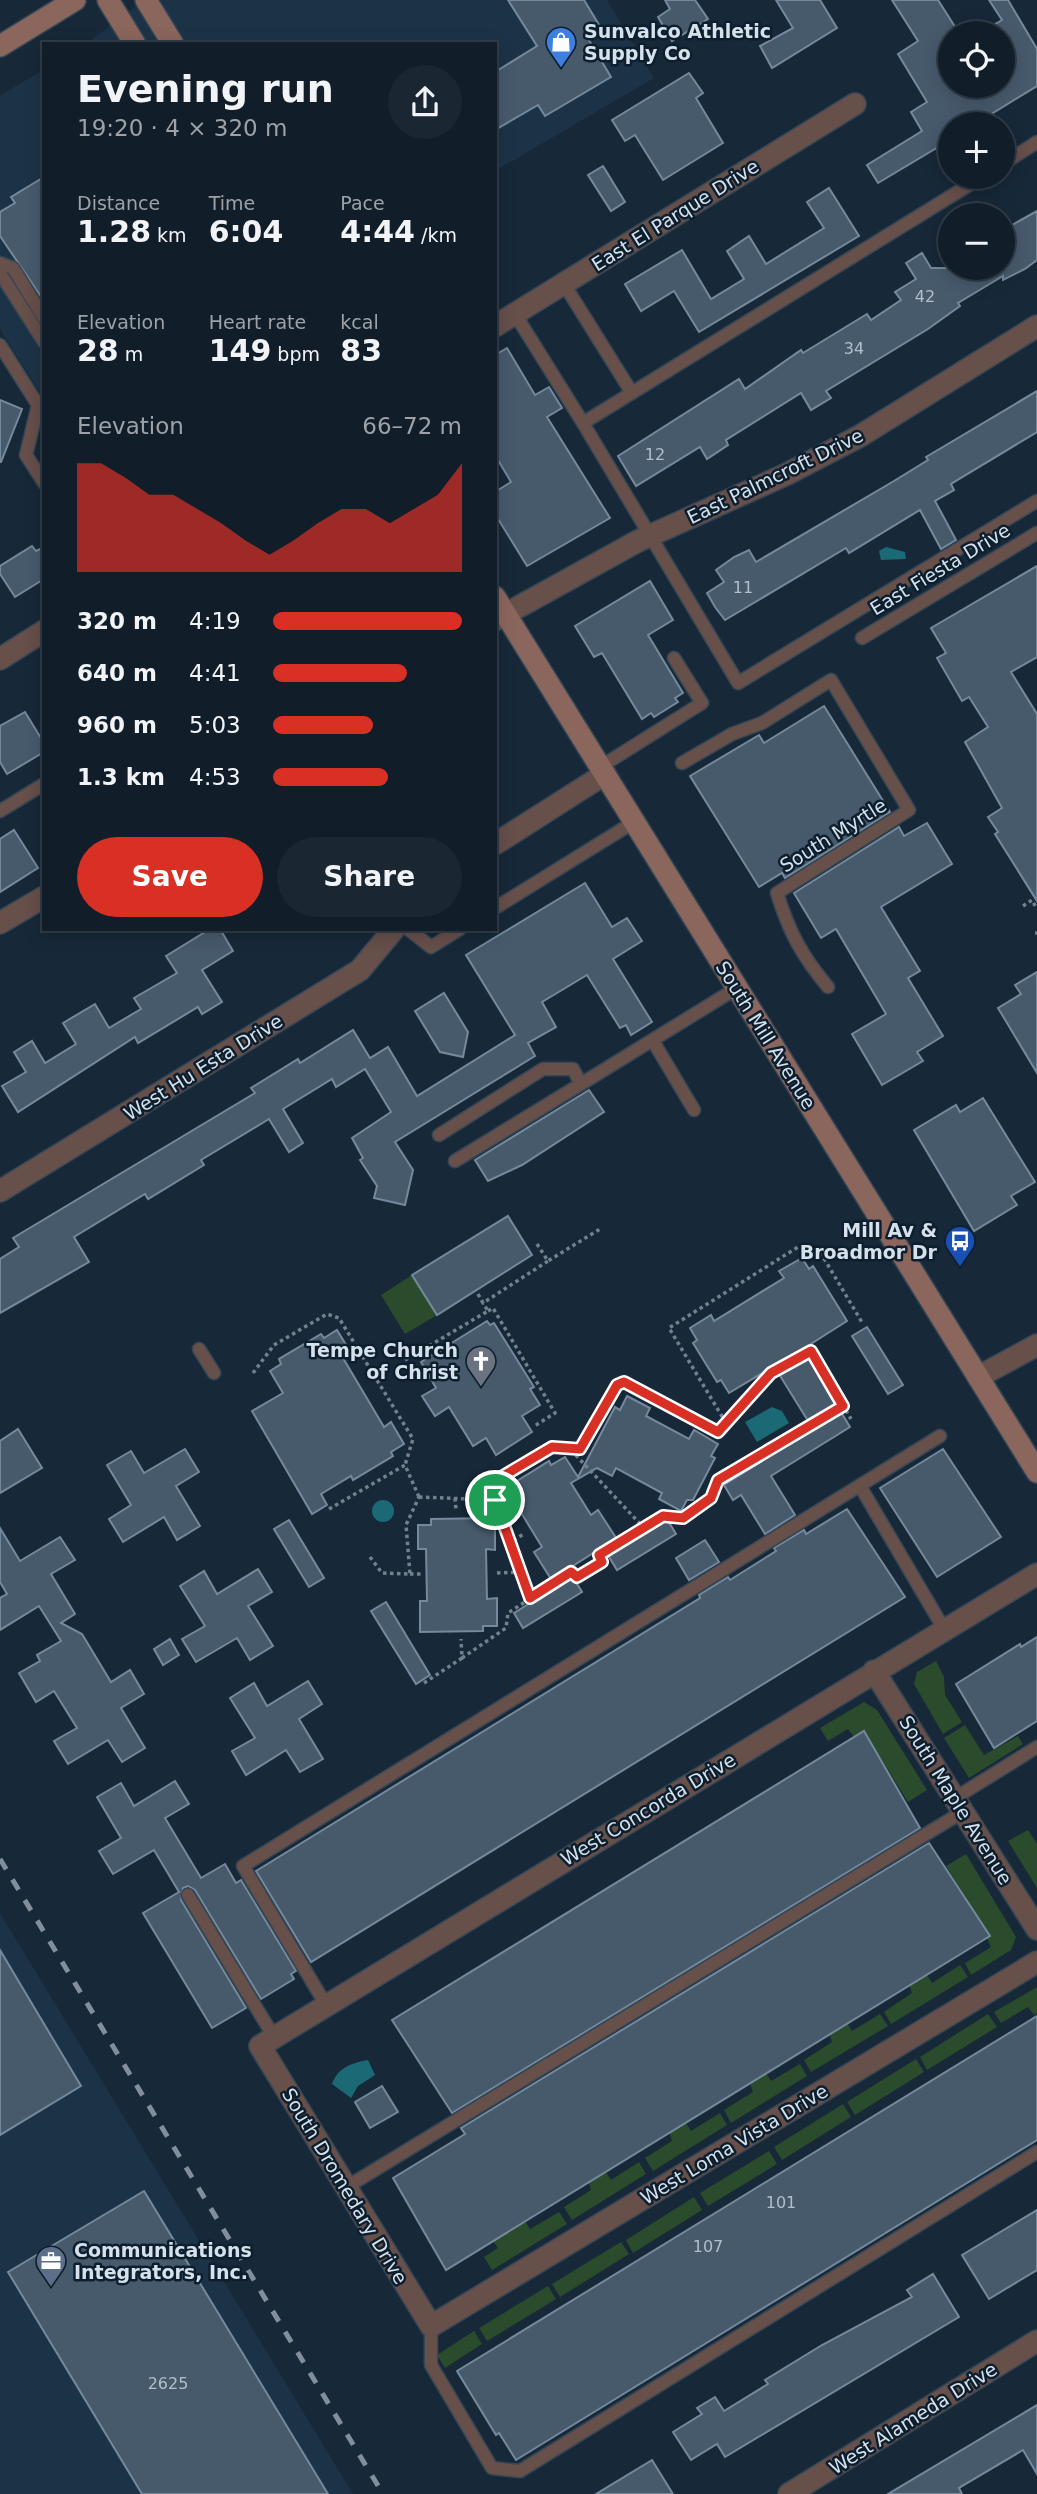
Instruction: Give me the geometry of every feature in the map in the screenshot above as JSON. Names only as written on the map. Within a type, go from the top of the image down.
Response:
[{"type":"main road","points":[[0,46],[75,0]]},
{"type":"main road","points":[[108,0],[134,42]]},
{"type":"main road","points":[[146,0],[172,42]]},
{"type":"main road","name":"South Mill Avenue","points":[[499,610],[634,822],[1037,1472]]},
{"type":"street","name":"East El Parque Drive","points":[[497,325],[855,104]]},
{"type":"street","name":"East Palmcroft Drive","points":[[499,610],[649,536],[787,474],[860,436],[1037,326]]},
{"type":"street","points":[[1,657],[42,632]]},
{"type":"street","points":[[497,843],[602,771]]},
{"type":"street","points":[[0,923],[42,898]]},
{"type":"street","name":"West Hu Esta Drive","points":[[0,1191],[360,970],[392,931]]},
{"type":"street","points":[[978,1377],[1037,1345]]},
{"type":"street","name":"West Concorda Drive","points":[[267,2041],[873,1671],[1037,1574]]},
{"type":"street","name":"South Maple Avenue","points":[[873,1671],[1037,1929]]},
{"type":"street","name":"West Loma Vista Drive","points":[[431,2326],[1037,1962]]},
{"type":"street","name":"South Dromedary Drive","points":[[267,2041],[345,2188],[431,2326]]},
{"type":"street","name":"West Alameda Drive","points":[[789,2494],[1037,2341]]},
{"type":"lane","points":[[1015,156],[1037,142]]},
{"type":"lane","points":[[583,424],[963,189]]},
{"type":"lane","points":[[0,263],[13,268],[42,315]]},
{"type":"lane","points":[[0,273],[42,339]]},
{"type":"lane","points":[[564,284],[632,393]]},
{"type":"lane","points":[[515,314],[738,683],[1037,501]]},
{"type":"lane","points":[[0,345],[41,403],[26,455],[42,480]]},
{"type":"lane","name":"East Fiesta Drive","points":[[862,638],[1037,533]]},
{"type":"lane","points":[[602,771],[702,703],[674,658]]},
{"type":"lane","name":"South Myrtle","points":[[682,763],[732,734],[762,723],[831,680],[909,810],[777,893],[789,931],[807,962],[828,987]]},
{"type":"lane","points":[[0,811],[42,785]]},
{"type":"lane","points":[[497,907],[634,822]]},
{"type":"lane","points":[[411,931],[431,947],[457,931]]},
{"type":"lane","points":[[455,1161],[737,988]]},
{"type":"lane","points":[[653,1041],[694,1110]]},
{"type":"lane","points":[[439,1135],[543,1069],[573,1069],[581,1084]]},
{"type":"lane","points":[[199,1349],[214,1373]]},
{"type":"lane","points":[[326,2005],[243,1866],[940,1437]]},
{"type":"lane","points":[[860,1486],[944,1629]]},
{"type":"lane","points":[[345,2188],[959,1805],[1037,1747]]},
{"type":"lane","points":[[188,1895],[267,2041]]},
{"type":"lane","points":[[431,2326],[431,2365],[492,2468],[520,2471],[1037,2152]]},
{"type":"path","points":[[1023,906],[1032,900],[1037,909]]},
{"type":"path","points":[[483,1303],[600,1229]]},
{"type":"path","points":[[537,1244],[548,1261]]},
{"type":"path","points":[[726,1423],[669,1328],[798,1247],[819,1250],[863,1324]]},
{"type":"path","points":[[478,1294],[488,1311]]},
{"type":"path","points":[[405,1360],[493,1308],[555,1413],[533,1427]]},
{"type":"path","points":[[253,1373],[274,1345],[327,1314],[339,1318],[413,1439],[405,1465],[419,1497]]},
{"type":"path","points":[[530,1598],[495,1500],[493,1482],[552,1447],[580,1449],[617,1385],[624,1382],[718,1432],[771,1373],[811,1351],[851,1419]]},
{"type":"path","points":[[424,1683],[506,1628],[508,1613],[530,1598],[571,1572],[577,1577],[602,1562],[599,1555],[663,1516],[683,1518],[711,1498],[718,1480],[843,1406]]},
{"type":"path","points":[[570,1448],[644,1528]]},
{"type":"path","points":[[329,1509],[405,1465]]},
{"type":"path","points":[[419,1497],[495,1500]]},
{"type":"path","points":[[410,1574],[405,1525],[419,1497]]},
{"type":"path","points":[[455,1498],[456,1510]]},
{"type":"path","points":[[510,1543],[525,1533]]},
{"type":"path","points":[[370,1557],[382,1573],[421,1574]]},
{"type":"path","points":[[497,1573],[520,1572]]},
{"type":"path","points":[[461,1639],[462,1658]]},
{"type":"shaded area","points":[[144,0],[607,0],[654,78],[497,170],[497,42],[89,42]]},
{"type":"shaded area","points":[[42,70],[42,389],[39,391],[0,329],[0,96]]},
{"type":"shaded area","points":[[886,547],[905,552],[906,559],[881,560],[879,551]]},
{"type":"shaded area","points":[[412,1275],[437,1315],[405,1334],[381,1295]]},
{"type":"shaded area","points":[[772,1407],[782,1411],[789,1423],[757,1442],[745,1422]]},
{"type":"shaded area","points":[[383,1500],[391,1503],[394,1511],[391,1519],[383,1522],[375,1519],[372,1511],[375,1503]]},
{"type":"shaded area","points":[[936,1661],[944,1677],[945,1695],[962,1722],[943,1734],[914,1684],[917,1672]]},
{"type":"shaded area","points":[[864,1702],[877,1710],[927,1790],[908,1802],[864,1731],[854,1737],[848,1729],[828,1741],[820,1728]]},
{"type":"shaded area","points":[[965,1725],[984,1755],[1018,1736],[1023,1744],[969,1778],[944,1738]]},
{"type":"shaded area","points":[[1028,1830],[1037,1844],[1037,1888],[1008,1841]]},
{"type":"shaded area","points":[[966,1854],[1016,1937],[1011,1950],[971,1975],[965,1963],[991,1947],[987,1938],[990,1936],[946,1866]]},
{"type":"shaded area","points":[[883,1905],[932,1983],[960,1965],[968,1977],[891,2024],[884,2012],[912,1993]]},
{"type":"shaded area","points":[[0,1913],[353,2494],[0,2494]]},
{"type":"shaded area","points":[[804,1954],[852,2031],[880,2014],[888,2026],[811,2072],[804,2060],[832,2042]]},
{"type":"shaded area","points":[[1037,1987],[1037,2013],[1034,2015],[1028,2007],[1001,2023],[994,2012]]},
{"type":"shaded area","points":[[723,2004],[771,2081],[800,2064],[807,2076],[731,2123],[724,2110],[753,2092]]},
{"type":"shaded area","points":[[988,2014],[997,2027],[927,2070],[920,2057]]},
{"type":"shaded area","points":[[643,2053],[691,2131],[720,2113],[727,2125],[653,2171],[645,2158],[672,2141]]},
{"type":"shaded area","points":[[916,2059],[924,2072],[855,2115],[847,2102]]},
{"type":"shaded area","points":[[368,2060],[375,2075],[358,2086],[351,2098],[332,2084],[346,2067]]},
{"type":"shaded area","points":[[563,2102],[611,2180],[639,2162],[646,2174],[572,2220],[564,2207],[591,2190]]},
{"type":"shaded area","points":[[843,2104],[851,2117],[782,2160],[774,2147]]},
{"type":"shaded area","points":[[769,2151],[777,2164],[708,2206],[700,2193]]},
{"type":"shaded area","points":[[482,2152],[530,2229],[559,2212],[567,2224],[492,2270],[484,2257],[498,2248],[493,2241]]},
{"type":"shaded area","points":[[694,2197],[702,2210],[633,2253],[626,2240]]},
{"type":"shaded area","points":[[621,2242],[629,2254],[560,2297],[552,2284]]},
{"type":"shaded area","points":[[548,2286],[556,2299],[487,2341],[479,2328]]},
{"type":"shaded area","points":[[474,2331],[482,2344],[445,2368],[437,2355]]},
{"type":"building","points":[[508,0],[584,0],[601,28],[587,37],[611,77],[545,116],[538,105],[497,129],[497,71],[537,46]]},
{"type":"building","points":[[665,0],[695,0],[708,19],[672,41],[658,17],[670,9]]},
{"type":"building","points":[[776,0],[820,0],[837,28],[772,68],[760,46],[793,28]]},
{"type":"building","points":[[892,0],[938,0],[951,21],[938,21],[938,98],[1015,98],[1015,21],[1000,21],[989,0],[1008,0],[1037,49],[1037,86],[995,112],[938,112],[938,147],[878,183],[867,165],[922,131],[911,112],[927,102],[898,54],[918,41]]},
{"type":"building","points":[[689,73],[703,93],[696,98],[723,143],[663,180],[635,135],[625,141],[612,120]]},
{"type":"building","points":[[603,166],[625,202],[611,211],[588,175]]},
{"type":"building","points":[[42,178],[42,298],[0,236],[0,212],[15,203],[11,197]]},
{"type":"building","points":[[829,188],[859,236],[699,332],[674,291],[641,311],[625,284],[682,250],[711,299],[744,279],[727,251],[749,236],[766,264],[824,228],[807,202]]},
{"type":"building","points":[[1037,211],[1037,260],[1015,274],[1015,223]]},
{"type":"building","points":[[922,253],[931,268],[938,268],[938,280],[996,280],[958,303],[960,306],[928,329],[826,391],[831,398],[811,410],[801,393],[726,440],[728,445],[707,459],[700,447],[636,486],[618,456],[739,379],[745,389],[801,350],[803,353],[867,314],[871,320],[901,300],[895,292],[916,279],[906,263]]},
{"type":"building","points":[[507,348],[535,395],[549,387],[562,408],[547,417],[610,518],[527,566],[497,517],[497,491],[511,482],[497,458],[497,354]]},
{"type":"building","points":[[1037,391],[1037,432],[951,484],[954,490],[935,501],[956,540],[941,549],[920,510],[849,553],[846,548],[725,620],[715,607],[707,593],[724,582],[716,570],[734,557],[749,550],[756,562],[894,481],[928,460],[926,457]]},
{"type":"building","points":[[0,400],[22,409],[1,462],[0,462]]},
{"type":"building","points":[[32,546],[36,551],[42,548],[42,580],[15,597],[0,574],[0,566]]},
{"type":"building","points":[[1037,566],[1037,657],[1011,672],[1037,714],[1037,901],[995,834],[998,832],[988,817],[1002,808],[965,742],[988,727],[969,697],[962,701],[937,658],[946,653],[931,628]]},
{"type":"building","points":[[650,581],[673,620],[648,635],[683,693],[675,698],[678,702],[654,717],[651,713],[642,719],[602,653],[594,657],[575,626]]},
{"type":"building","points":[[824,706],[890,812],[785,878],[782,873],[759,887],[690,776],[759,735],[764,743]]},
{"type":"building","points":[[25,712],[42,740],[42,753],[7,774],[0,762],[0,726]]},
{"type":"building","points":[[927,823],[952,864],[881,907],[920,971],[908,978],[943,1036],[917,1052],[923,1061],[882,1085],[852,1034],[886,1014],[836,929],[821,938],[794,893],[899,827],[904,836]]},
{"type":"building","points":[[14,830],[38,868],[0,892],[0,839]]},
{"type":"building","points":[[585,883],[612,927],[627,918],[642,941],[613,959],[652,1022],[631,1035],[626,1025],[620,1028],[587,975],[542,1002],[556,1027],[528,1043],[535,1056],[395,1142],[413,1170],[405,1205],[374,1198],[377,1186],[360,1160],[363,1158],[352,1138],[391,1112],[365,1069],[336,1087],[332,1079],[283,1109],[303,1143],[289,1152],[269,1119],[201,1160],[204,1165],[148,1199],[145,1194],[74,1237],[89,1262],[0,1313],[0,1259],[19,1247],[13,1238],[255,1093],[251,1088],[298,1059],[300,1063],[353,1030],[370,1058],[388,1047],[417,1096],[515,1035],[466,955]]},
{"type":"building","points":[[207,931],[221,931],[233,951],[202,970],[222,1002],[202,1014],[198,1007],[138,1043],[135,1037],[18,1112],[2,1086],[26,1072],[14,1052],[32,1041],[45,1063],[76,1044],[63,1023],[95,1004],[109,1028],[141,1009],[134,998],[177,973],[166,956]]},
{"type":"building","points":[[1037,972],[1037,1073],[998,1008],[1021,994],[1015,985]]},
{"type":"building","points":[[444,993],[468,1032],[463,1057],[440,1052],[415,1011]]},
{"type":"building","points":[[589,1090],[604,1112],[522,1165],[488,1181],[475,1160]]},
{"type":"building","points":[[983,1098],[1035,1182],[1011,1196],[1017,1205],[974,1231],[914,1130],[956,1105],[960,1112]]},
{"type":"building","points":[[508,1216],[532,1255],[437,1315],[412,1275]]},
{"type":"building","points":[[802,1258],[809,1269],[813,1266],[847,1321],[803,1349],[850,1427],[771,1476],[795,1515],[765,1534],[741,1495],[733,1500],[724,1485],[813,1429],[774,1366],[729,1393],[721,1380],[717,1382],[693,1343],[697,1340],[690,1328],[711,1315],[714,1321],[784,1278],[779,1271]]},
{"type":"building","name":"Tempe Church of Christ","points":[[487,1321],[490,1325],[494,1323],[534,1387],[530,1389],[540,1405],[522,1416],[532,1432],[496,1455],[486,1438],[473,1446],[449,1407],[435,1416],[422,1396],[436,1388],[421,1362]]},
{"type":"building","points":[[867,1327],[903,1385],[888,1394],[852,1336]]},
{"type":"building","points":[[337,1330],[351,1353],[343,1358],[384,1427],[391,1422],[404,1444],[391,1452],[393,1456],[353,1480],[351,1476],[321,1494],[327,1505],[312,1514],[252,1411],[283,1393],[270,1371],[281,1364],[279,1359],[321,1334],[324,1338]]},
{"type":"building","points":[[627,1396],[650,1408],[646,1416],[689,1439],[694,1430],[718,1444],[711,1456],[715,1458],[693,1500],[687,1500],[681,1511],[659,1499],[662,1493],[616,1468],[612,1476],[597,1468],[571,1483],[591,1515],[598,1510],[622,1547],[667,1519],[676,1534],[617,1570],[603,1547],[568,1569],[582,1592],[523,1628],[514,1613],[556,1587],[534,1552],[542,1547],[520,1511],[512,1516],[501,1497],[512,1490],[509,1486],[549,1461],[551,1465],[565,1457],[578,1477],[615,1407],[620,1410]]},
{"type":"building","points":[[18,1429],[42,1468],[0,1493],[0,1441]]},
{"type":"building","points":[[185,1449],[199,1472],[176,1486],[200,1526],[177,1540],[164,1517],[123,1542],[109,1519],[131,1505],[107,1465],[131,1451],[144,1473]]},
{"type":"building","points":[[943,1449],[1001,1537],[937,1577],[880,1488]]},
{"type":"building","points":[[847,1509],[905,1597],[311,1962],[256,1871],[700,1598],[699,1595],[728,1577],[730,1580],[776,1551],[774,1548],[804,1530],[806,1534]]},
{"type":"building","points":[[495,1518],[495,1550],[486,1549],[487,1599],[497,1598],[497,1626],[483,1626],[483,1631],[420,1632],[420,1601],[427,1601],[426,1549],[418,1549],[418,1525],[431,1525],[431,1519]]},
{"type":"building","points":[[289,1520],[324,1578],[309,1587],[274,1529]]},
{"type":"building","points":[[0,1528],[20,1561],[60,1537],[75,1560],[51,1574],[75,1614],[61,1623],[82,1634],[111,1682],[130,1670],[144,1694],[121,1708],[145,1748],[122,1762],[108,1740],[68,1764],[54,1741],[77,1728],[54,1691],[36,1702],[19,1673],[40,1661],[37,1655],[61,1641],[39,1606],[0,1630],[0,1598],[7,1594],[0,1582]]},
{"type":"building","points":[[705,1540],[719,1562],[689,1580],[676,1558]]},
{"type":"building","points":[[258,1569],[272,1592],[248,1606],[273,1646],[250,1660],[237,1638],[196,1662],[182,1639],[205,1626],[180,1586],[204,1571],[217,1594]]},
{"type":"building","points":[[386,1602],[430,1675],[416,1684],[371,1611]]},
{"type":"building","points":[[1037,1637],[1037,1721],[994,1748],[956,1684],[1020,1644],[1021,1647]]},
{"type":"building","points":[[170,1639],[179,1655],[163,1665],[154,1649]]},
{"type":"building","points":[[308,1681],[322,1704],[299,1719],[323,1759],[300,1772],[286,1750],[246,1775],[232,1751],[255,1738],[230,1698],[254,1683],[267,1706]]},
{"type":"building","points":[[864,1731],[920,1828],[452,2113],[392,2020]]},
{"type":"building","points":[[175,1781],[189,1804],[165,1818],[201,1878],[225,1864],[236,1883],[241,1880],[296,1971],[291,1974],[294,1979],[261,1999],[195,1890],[188,1886],[183,1888],[181,1900],[246,2008],[212,2028],[143,1913],[179,1892],[154,1850],[113,1874],[99,1851],[121,1838],[97,1797],[121,1783],[134,1806]]},
{"type":"building","points":[[929,1843],[990,1936],[446,2270],[393,2178],[465,2134],[461,2128]]},
{"type":"building","points":[[0,1950],[81,2086],[0,2135]]},
{"type":"building","points":[[1037,2016],[1037,2140],[516,2460],[499,2433],[496,2435],[457,2371]]},
{"type":"building","points":[[382,2086],[398,2112],[370,2128],[355,2102]]},
{"type":"building","points":[[144,2191],[328,2494],[142,2494],[8,2272]]},
{"type":"building","points":[[1037,2210],[1037,2270],[989,2299],[962,2255]]},
{"type":"building","points":[[933,2274],[959,2317],[725,2457],[717,2444],[691,2460],[673,2432],[702,2414],[697,2408],[715,2397],[724,2411],[768,2384],[765,2380],[822,2345],[912,2297],[907,2290]]},
{"type":"building","points":[[1037,2405],[1037,2474],[1023,2450],[959,2488],[962,2494],[888,2494]]},
{"type":"building","points":[[652,2460],[673,2494],[596,2494]]},
{"type":"railway","points":[[0,1859],[383,2494]]},
{"type":"place","name":"Sunvalco Athletic Supply Co","points":[[561,69]]},
{"type":"place","name":"Mill Av & Broadmor Dr","points":[[960,1268]]},
{"type":"place","name":"Tempe Church of Christ","points":[[481,1388]]},
{"type":"place","name":"Communications Integrators, Inc.","points":[[51,2288]]},
{"type":"route","points":[[811,1351],[843,1406],[718,1480],[711,1498],[683,1518],[663,1516],[599,1555],[602,1562],[577,1577],[571,1572],[530,1598],[495,1500],[493,1482],[552,1447],[580,1449],[617,1385],[624,1382],[718,1432],[771,1373],[811,1351]]}]
